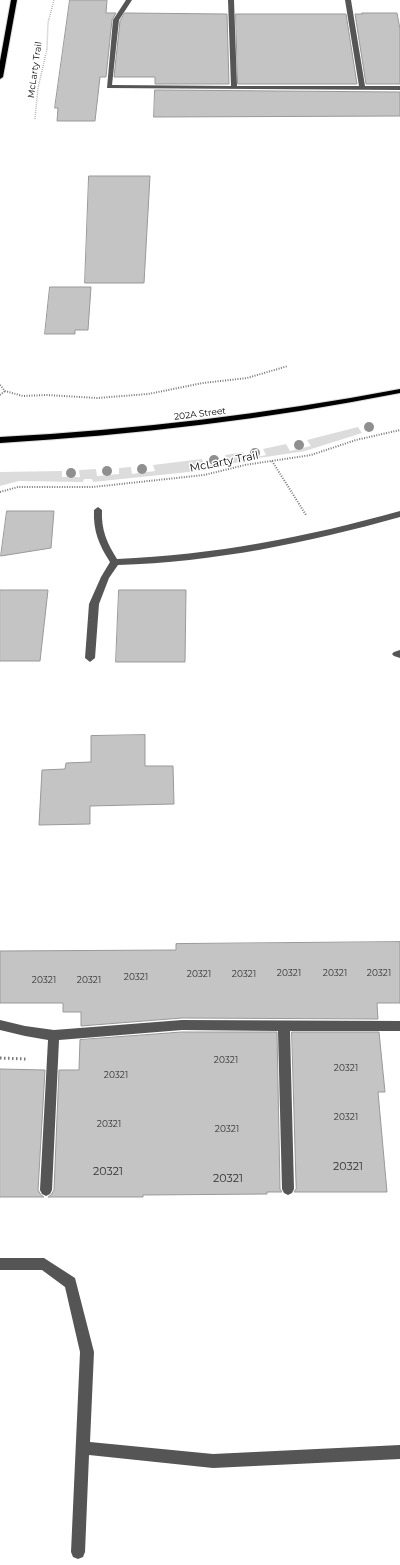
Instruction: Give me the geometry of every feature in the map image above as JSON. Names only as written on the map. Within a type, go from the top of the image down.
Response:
[{"type":"main road","points":[[0,77],[14,0]]},
{"type":"main road","name":"202A Street","points":[[0,440],[134,432],[264,416],[336,404],[400,391]]},
{"type":"street","points":[[128,0],[116,20],[109,87],[400,88]]},
{"type":"street","points":[[231,0],[234,87]]},
{"type":"street","points":[[348,0],[362,88]]},
{"type":"street","points":[[98,510],[97,524],[99,536],[115,562]]},
{"type":"street","points":[[115,562],[155,562],[271,546],[346,530],[400,514]]},
{"type":"street","points":[[90,658],[94,604],[105,577],[115,562]]},
{"type":"street","points":[[0,1026],[54,1035],[182,1025],[400,1026]]},
{"type":"street","points":[[284,1025],[288,1189]]},
{"type":"street","points":[[46,1190],[54,1035]]},
{"type":"street","points":[[0,1264],[44,1264],[70,1283],[87,1352],[78,1552]]},
{"type":"street","points":[[83,1448],[213,1461],[400,1452]]},
{"type":"path","name":"McLarty Trail","points":[[35,119],[38,88],[47,49],[48,23],[54,0]]},
{"type":"path","points":[[0,385],[5,391],[23,396],[47,395],[97,398],[148,394],[203,383],[247,378],[288,366]]},
{"type":"path","points":[[0,395],[5,391]]},
{"type":"path","name":"McLarty Trail","points":[[0,492],[18,487],[93,487],[149,480],[191,477],[311,455],[356,440],[400,430]]},
{"type":"path","points":[[272,461],[319,536]]},
{"type":"shaded area","points":[[358,427],[362,433],[305,451],[246,460],[208,470],[93,482],[92,479],[84,479],[83,482],[19,481],[0,486],[0,472],[62,471],[62,477],[80,477],[79,470],[96,469],[97,476],[119,474],[119,468],[131,467],[132,474],[155,471],[153,465],[202,459],[205,466],[227,462],[225,455],[243,452],[247,459],[266,455],[263,449],[286,444],[290,451],[311,446],[307,440]]},
{"type":"building","points":[[70,0],[107,0],[106,13],[116,13],[112,20],[106,77],[100,77],[95,121],[57,121],[58,108],[55,108]]},
{"type":"building","points":[[125,13],[227,14],[229,84],[155,84],[155,77],[114,77],[120,21]]},
{"type":"building","points":[[397,13],[400,29],[400,84],[366,84],[355,14]]},
{"type":"building","points":[[236,14],[346,14],[357,84],[238,84]]},
{"type":"building","points":[[155,90],[400,92],[400,116],[154,117]]},
{"type":"building","points":[[89,176],[150,176],[144,283],[85,283]]},
{"type":"building","points":[[50,287],[91,287],[88,330],[75,330],[75,334],[45,334]]},
{"type":"building","points":[[7,511],[54,511],[51,548],[1,556]]},
{"type":"building","points":[[0,590],[48,590],[40,661],[0,661]]},
{"type":"building","points":[[119,590],[186,590],[185,662],[116,662]]},
{"type":"building","points":[[145,735],[145,766],[173,766],[174,804],[90,806],[90,824],[39,825],[42,770],[65,769],[66,763],[91,762],[91,736]]},
{"type":"building","points":[[400,942],[400,1003],[377,1003],[378,1019],[182,1018],[81,1026],[81,1012],[63,1012],[63,1003],[0,1003],[0,951],[176,950],[176,944]]},
{"type":"building","points":[[182,1032],[277,1032],[280,1189],[282,1192],[267,1192],[267,1194],[143,1195],[143,1197],[48,1197],[54,1190],[59,1070],[79,1070],[80,1040]]},
{"type":"building","points":[[292,1032],[379,1032],[385,1092],[378,1092],[387,1192],[294,1192],[296,1189]]},
{"type":"building","points":[[0,1069],[45,1070],[38,1190],[44,1197],[0,1197]]}]
